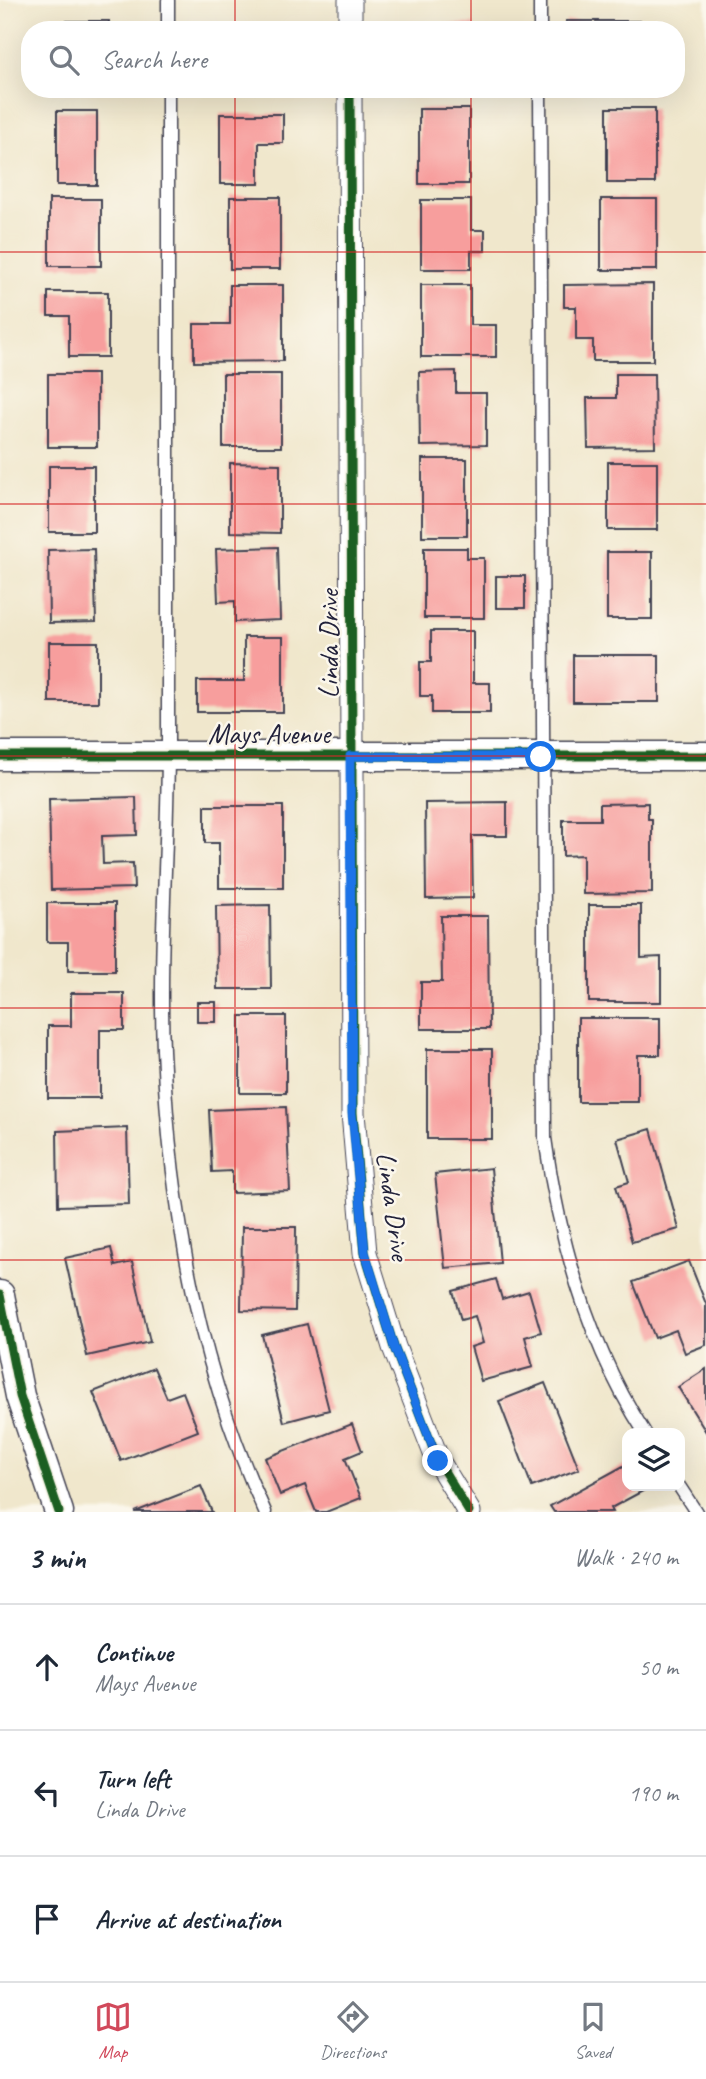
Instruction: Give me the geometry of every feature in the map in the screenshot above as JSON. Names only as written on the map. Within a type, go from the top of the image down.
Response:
[{"type":"street","points":[[350,0],[350,21]]},
{"type":"street","name":"Linda Drive","points":[[350,98],[352,1113],[365,1252],[394,1347],[438,1461],[470,1512]]},
{"type":"street","name":"Mays Avenue","points":[[0,756],[706,757]]},
{"type":"street","points":[[0,1295],[20,1396],[59,1512]]},
{"type":"lane","points":[[168,0],[168,21]]},
{"type":"lane","points":[[540,0],[540,21]]},
{"type":"lane","points":[[168,98],[168,756],[163,1048],[176,1207],[195,1308],[239,1456],[265,1512]]},
{"type":"lane","points":[[540,98],[541,757],[545,1138],[554,1204],[589,1318],[642,1428]]},
{"type":"lane","points":[[682,1491],[696,1512]]},
{"type":"building","points":[[607,108],[655,108],[655,183],[607,183]]},
{"type":"building","points":[[419,109],[469,109],[469,184],[419,184]]},
{"type":"building","points":[[57,111],[97,111],[97,185],[57,185]]},
{"type":"building","points":[[220,114],[283,114],[283,143],[259,143],[259,184],[220,184]]},
{"type":"building","points":[[230,197],[280,197],[280,269],[230,269]]},
{"type":"building","points":[[49,199],[101,199],[101,266],[49,266]]},
{"type":"building","points":[[601,199],[657,199],[657,270],[601,270]]},
{"type":"building","points":[[421,200],[471,200],[471,230],[485,230],[485,251],[471,251],[471,269],[421,269]]},
{"type":"building","points":[[653,284],[653,361],[593,361],[593,340],[576,340],[576,307],[564,307],[564,285]]},
{"type":"building","points":[[230,285],[283,285],[283,361],[194,362],[194,324],[230,324]]},
{"type":"building","points":[[421,285],[470,285],[470,325],[496,325],[496,357],[421,357]]},
{"type":"building","points":[[48,292],[108,292],[108,357],[69,357],[69,316],[48,316]]},
{"type":"building","points":[[456,371],[456,393],[486,393],[486,445],[420,446],[419,372]]},
{"type":"building","points":[[48,374],[97,374],[97,447],[48,447]]},
{"type":"building","points":[[223,374],[281,374],[281,447],[223,447]]},
{"type":"building","points":[[616,374],[654,374],[655,447],[588,448],[587,398],[616,398]]},
{"type":"building","points":[[422,459],[467,459],[467,536],[422,536]]},
{"type":"building","points":[[608,462],[657,462],[657,530],[608,530]]},
{"type":"building","points":[[230,463],[280,464],[280,533],[230,532]]},
{"type":"building","points":[[49,466],[94,466],[94,532],[49,532]]},
{"type":"building","points":[[278,547],[280,620],[235,622],[235,601],[218,602],[216,549]]},
{"type":"building","points":[[424,548],[467,548],[467,558],[484,558],[484,618],[424,618]]},
{"type":"building","points":[[94,549],[96,622],[49,623],[48,550]]},
{"type":"building","points":[[607,552],[652,552],[652,619],[607,619]]},
{"type":"building","points":[[496,576],[525,576],[525,608],[496,608]]},
{"type":"building","points":[[431,631],[473,631],[473,683],[490,683],[490,713],[432,713],[432,696],[420,696],[420,662],[431,662]]},
{"type":"building","points":[[244,637],[283,637],[283,712],[197,712],[197,681],[244,681]]},
{"type":"building","points":[[49,642],[98,642],[98,702],[49,702]]},
{"type":"building","points":[[573,655],[659,655],[659,702],[573,702]]},
{"type":"building","points":[[136,797],[137,835],[102,836],[103,864],[133,863],[134,888],[51,890],[49,799]]},
{"type":"building","points":[[507,802],[507,836],[472,836],[473,898],[426,899],[425,803]]},
{"type":"building","points":[[648,803],[648,819],[652,819],[652,893],[583,894],[583,855],[563,856],[563,820],[600,820],[600,804]]},
{"type":"building","points":[[205,806],[283,806],[283,888],[219,888],[219,843],[205,843]]},
{"type":"building","points":[[47,903],[115,903],[115,971],[68,971],[68,942],[47,942]]},
{"type":"building","points":[[270,905],[271,989],[217,989],[216,906]]},
{"type":"building","points":[[589,905],[641,905],[641,958],[661,957],[661,1002],[589,1002]]},
{"type":"building","points":[[441,916],[488,916],[489,1029],[421,1029],[421,982],[442,982]]},
{"type":"building","points":[[71,993],[124,993],[124,1030],[100,1030],[100,1098],[48,1098],[48,1026],[71,1026]]},
{"type":"building","points":[[197,1002],[216,1002],[216,1022],[197,1022]]},
{"type":"building","points":[[240,1016],[286,1016],[286,1093],[240,1093]]},
{"type":"building","points":[[578,1018],[660,1018],[660,1055],[638,1055],[638,1102],[578,1102]]},
{"type":"building","points":[[427,1049],[492,1049],[492,1139],[427,1139]]},
{"type":"building","points":[[286,1107],[290,1191],[232,1193],[232,1171],[212,1172],[209,1110]]},
{"type":"building","points":[[127,1128],[129,1204],[58,1206],[57,1131]]},
{"type":"building","points":[[651,1129],[679,1229],[632,1242],[616,1186],[629,1182],[617,1139]]},
{"type":"building","points":[[491,1168],[500,1263],[445,1268],[435,1174]]},
{"type":"building","points":[[242,1227],[296,1227],[295,1311],[241,1310]]},
{"type":"building","points":[[111,1248],[115,1266],[132,1262],[150,1342],[87,1356],[65,1258]]},
{"type":"building","points":[[689,1261],[706,1304],[706,1345],[685,1353],[676,1330],[655,1338],[633,1282]]},
{"type":"building","points":[[496,1279],[502,1299],[529,1291],[541,1332],[525,1337],[533,1367],[481,1381],[471,1347],[483,1343],[475,1316],[461,1320],[453,1291]]},
{"type":"building","points":[[307,1324],[329,1410],[284,1422],[262,1335]]},
{"type":"building","points":[[154,1368],[167,1398],[183,1392],[198,1431],[121,1461],[93,1392]]},
{"type":"building","points":[[706,1369],[706,1432],[678,1387]]},
{"type":"building","points":[[545,1383],[579,1469],[532,1487],[499,1401]]},
{"type":"building","points":[[352,1424],[362,1451],[345,1458],[361,1498],[326,1512],[316,1512],[305,1485],[280,1495],[265,1458]]},
{"type":"building","points":[[622,1467],[622,1491],[643,1491],[611,1508],[613,1512],[554,1512],[550,1506]]},
{"type":"building","points":[[201,1486],[212,1512],[135,1512]]},
{"type":"cycle path","points":[[350,98],[353,1113],[365,1253],[394,1347],[438,1461],[469,1512]]},
{"type":"cycle path","points":[[0,756],[706,756]]},
{"type":"cycle path","points":[[0,1295],[20,1396],[59,1512]]},
{"type":"route","points":[[438,1461],[394,1347],[365,1252],[352,1113],[350,756],[541,757]]}]
